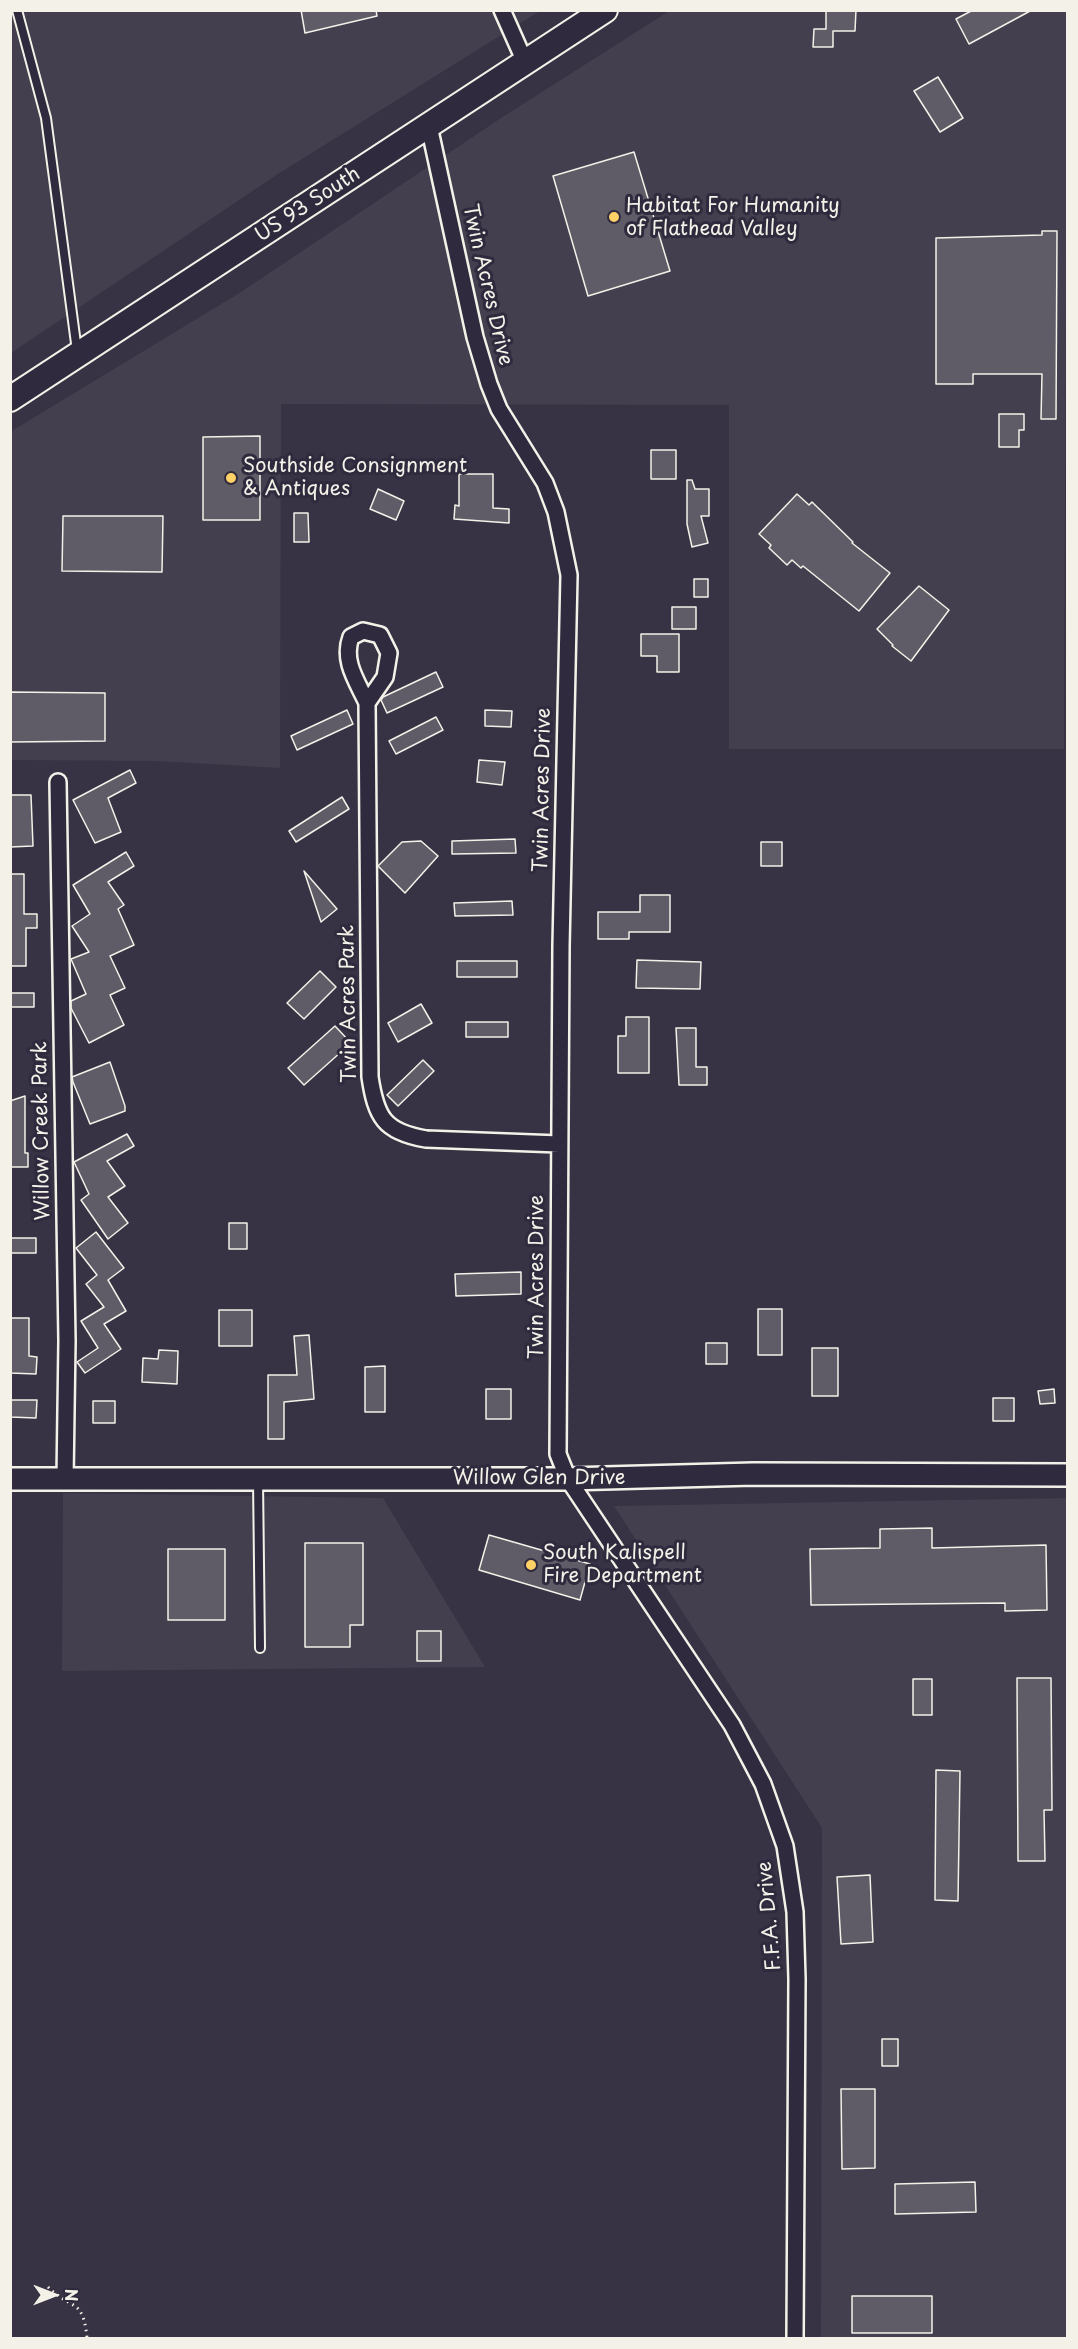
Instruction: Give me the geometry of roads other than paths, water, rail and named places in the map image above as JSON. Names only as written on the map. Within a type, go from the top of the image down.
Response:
[{"type":"main road","name":"US 93 South","points":[[10,399],[605,10]]},
{"type":"main road","name":"Willow Glen Drive","points":[[10,1479],[568,1479],[753,1474],[1068,1475]]},
{"type":"street","points":[[502,10],[525,62]]},
{"type":"street","name":"Twin Acres Drive","points":[[429,126],[475,337],[489,384],[509,425],[545,483],[559,522],[569,574],[561,946],[557,1433],[558,1454],[568,1479]]},
{"type":"street","name":"Twin Acres Park","points":[[367,703],[370,1077],[373,1101],[377,1111],[391,1128],[409,1136],[426,1139],[559,1144]]},
{"type":"street","name":"Willow Creek Park","points":[[58,782],[67,1341],[65,1479]]},
{"type":"street","name":"F.F.A. Drive","points":[[568,1479],[732,1725],[763,1784],[776,1814],[785,1846],[795,1912],[797,1979],[795,2338]]},
{"type":"lane","points":[[17,10],[46,118],[78,355]]},
{"type":"lane","points":[[258,1479],[260,1648]]},
{"type":"place","name":"Habitat For Humanity of Flathead Valley","points":[[614,217]]},
{"type":"place","name":"Southside Consignment & Antiques","points":[[231,478]]},
{"type":"place","name":"South Kalispell Fire Department","points":[[531,1565]]}]
